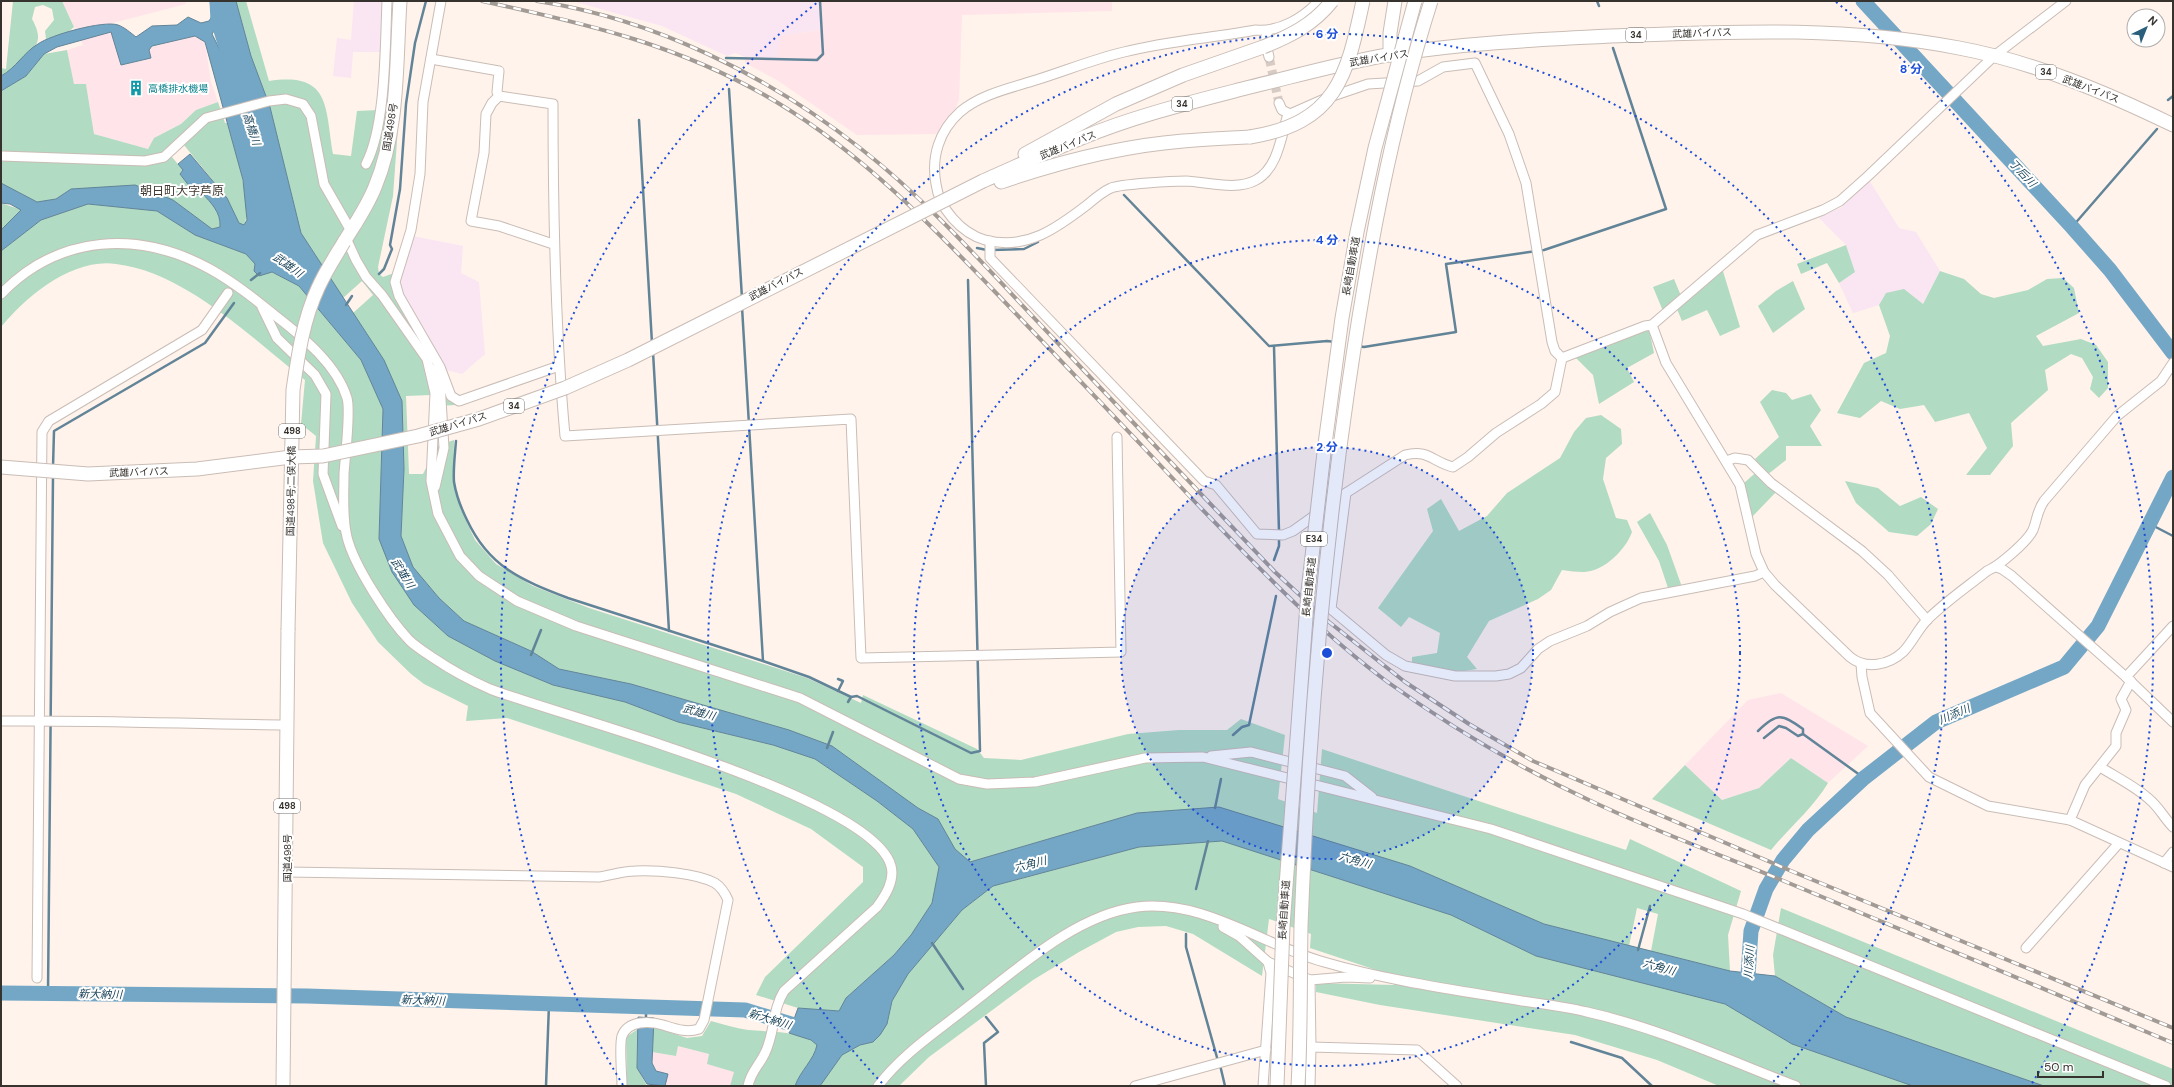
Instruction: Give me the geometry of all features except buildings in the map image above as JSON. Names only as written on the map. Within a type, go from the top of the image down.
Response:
[{"type":"highway","name":"国道498号","points":[[347,237],[376,186],[385,156],[394,98],[392,34],[400,1]]},
{"type":"highway","points":[[987,183],[1019,158],[1116,104],[1183,75],[1266,52],[1309,24],[1321,14],[1332,1]]},
{"type":"highway","points":[[987,183],[1106,152],[1182,140],[1250,137],[1288,128],[1304,120],[1328,98],[1338,85],[1350,56],[1363,1]]},
{"type":"highway","points":[[1390,55],[1390,33],[1395,1]]},
{"type":"highway","name":"長崎自動車道","points":[[1277,1086],[1283,926],[1308,591],[1325,444],[1342,318],[1357,232],[1377,140],[1415,1]]},
{"type":"highway","name":"長崎自動車道","points":[[1298,1086],[1301,927],[1310,749],[1323,593],[1340,445],[1373,230],[1396,127],[1431,1]]},
{"type":"highway","name":"武雄バイパス","points":[[1,467],[88,474],[197,469],[291,457],[323,456],[418,436],[479,419],[565,388],[628,360],[842,251],[1080,138],[1174,106],[1339,65],[1390,55],[1495,43],[1727,31],[1826,32],[1883,37],[1960,48],[1994,56],[2067,79],[2131,104],[2173,125]]},
{"type":"highway","name":"国道498号;二俣大橋","points":[[288,630],[293,390],[299,352],[318,288],[347,237]]},
{"type":"highway","name":"国道498号","points":[[283,1086],[287,872],[288,630]]},
{"type":"street","points":[[366,164],[375,143],[382,89],[392,34],[387,1]]},
{"type":"street","points":[[434,493],[444,448],[444,383],[440,367],[399,296],[395,282],[411,230],[420,174],[423,102],[440,1]]},
{"type":"street","points":[[1319,1],[1298,19],[1268,31],[1256,30],[1124,52],[990,94],[961,111],[948,125],[938,142],[933,167],[937,194],[950,214],[966,232],[990,241],[1004,243],[1023,242],[1045,235],[1112,188],[1185,181],[1236,185],[1255,181],[1268,171],[1274,160],[1288,114],[1324,98],[1368,84],[1418,81],[1443,67],[1475,63],[1509,134],[1526,182],[1552,342],[1555,351],[1562,358]]},
{"type":"street","points":[[1562,358],[1645,326],[1652,325],[1757,235],[1823,210],[1840,201],[1994,56],[2066,1]]},
{"type":"street","points":[[1266,52],[1265,38],[1268,31]]},
{"type":"street","points":[[431,59],[499,71],[497,92],[499,96]]},
{"type":"street","points":[[499,96],[552,104],[553,244],[559,366],[565,436],[851,419],[861,658],[1121,652],[1117,437]]},
{"type":"street","points":[[499,96],[492,103],[486,114],[484,153],[471,221],[499,226],[553,244]]},
{"type":"street","points":[[1,156],[145,161],[164,157],[206,118],[269,101],[286,99],[303,104],[311,116],[324,184],[356,260],[366,277],[382,295],[444,383],[451,396],[459,401],[559,366]]},
{"type":"street","points":[[1279,103],[1282,110],[1288,114]]},
{"type":"street","points":[[990,241],[990,258],[1204,481],[1216,485],[1257,534],[1278,535],[1293,531],[1346,493],[1405,455],[1416,452],[1426,453],[1442,464],[1453,467],[1468,457],[1496,433],[1541,404],[1555,392],[1562,358]]},
{"type":"street","points":[[1,294],[28,269],[53,256],[89,245],[113,242],[141,244],[168,251],[208,268],[239,287],[292,329],[319,354],[336,375],[348,400],[343,502],[347,539]]},
{"type":"street","points":[[37,978],[43,722],[42,432],[48,420],[202,330],[228,293]]},
{"type":"street","points":[[260,304],[277,338],[315,375],[326,394],[323,474],[347,539],[365,577],[388,615],[411,642],[441,663],[488,688],[738,772],[789,792],[834,814],[864,833],[883,852],[891,866],[891,880],[886,894],[877,907],[794,980],[777,1002],[766,1053],[751,1074],[748,1086]]},
{"type":"street","points":[[1652,325],[1666,363],[1740,485],[1750,535],[1764,572],[1775,585],[1850,657],[1861,664],[1878,664],[1894,658],[1903,651],[1927,620],[1987,571],[1996,567],[2028,537],[2033,529],[2037,511],[2044,501],[2112,422],[2161,381],[2171,365]]},
{"type":"street","points":[[427,359],[435,393],[431,480],[438,514],[460,556],[479,576],[517,601],[576,626],[800,698],[959,779],[987,784],[1035,782],[1145,758],[1203,757],[1251,752],[1345,776],[1376,800]]},
{"type":"street","points":[[1726,461],[1735,458],[1748,460],[1771,483],[1862,551],[1888,575],[1927,620]]},
{"type":"street","points":[[1346,493],[1331,609],[1386,655],[1405,666],[1455,676],[1496,676],[1509,674],[1521,668],[1538,649],[1550,641],[1587,626],[1625,604],[1641,598],[1755,576],[1764,572]]},
{"type":"street","points":[[1996,567],[2012,576],[2128,679],[2173,722]]},
{"type":"street","points":[[2070,820],[2085,785],[2116,746],[2116,733],[2126,710],[2121,699],[2128,679],[2173,626]]},
{"type":"street","points":[[1861,664],[1862,678],[1870,713],[1888,734],[1930,777],[1988,806],[2070,820],[2173,867]]},
{"type":"street","points":[[1,721],[58,722],[100,720],[173,724],[287,725]]},
{"type":"street","points":[[1203,757],[1492,829],[1743,914],[2166,1086]]},
{"type":"street","points":[[2100,766],[2149,798],[2163,812],[2167,821],[2173,827]]},
{"type":"street","points":[[2026,948],[2119,843]]},
{"type":"street","points":[[2164,863],[2173,852]]},
{"type":"street","points":[[287,872],[599,877],[635,870],[671,873],[706,880],[716,884],[724,891],[728,900],[704,1020],[699,1030],[689,1032],[658,1023],[636,1023],[628,1028],[622,1037],[622,1086]]},
{"type":"street","points":[[878,1086],[919,1045],[1031,959],[1069,933],[1102,916],[1136,907],[1171,906],[1198,912],[1322,962],[1390,979],[1585,1011],[1630,1023],[1796,1086]]},
{"type":"street","points":[[1198,912],[1238,936],[1268,962],[1310,980],[1346,977],[1390,979]]},
{"type":"street","points":[[1263,1086],[1271,973],[1268,962]]},
{"type":"street","points":[[1310,980],[1310,1086]]},
{"type":"street","points":[[1311,1046],[1417,1050],[1456,1086]]},
{"type":"street","points":[[1135,1086],[1266,1050]]},
{"type":"shaded area","points":[[62,1],[185,1],[186,4],[109,24],[121,65],[151,59],[149,50],[152,47],[195,36],[205,43],[211,82],[218,102],[196,110],[181,124],[154,138],[148,149],[94,134],[86,84],[74,85],[67,50],[83,45]]},
{"type":"shaded area","points":[[354,1],[385,1],[382,52],[353,52],[351,78],[333,76],[337,38],[351,40]]},
{"type":"shaded area","points":[[572,1],[819,1],[821,30],[780,36],[778,58],[745,57],[735,53],[727,56],[662,26]]},
{"type":"shaded area","points":[[819,1],[1112,1],[1112,11],[962,15],[959,100],[954,112],[936,134],[857,135],[777,80],[745,63],[745,57],[777,58],[780,36],[821,30]]},
{"type":"shaded area","points":[[1869,180],[1899,228],[1916,232],[1940,271],[1922,305],[1886,293],[1879,305],[1853,313],[1839,283],[1855,272],[1846,245],[1819,218],[1842,207]]},
{"type":"shaded area","points":[[408,235],[463,246],[461,273],[479,282],[485,354],[462,374],[446,370],[402,295],[394,273]]},
{"type":"shaded area","points":[[1781,693],[1868,746],[1828,783],[1791,758],[1759,788],[1722,800],[1685,765],[1748,700]]},
{"type":"shaded area","points":[[678,1046],[709,1054],[708,1064],[735,1072],[730,1086],[665,1086],[668,1074],[656,1071],[652,1063],[652,1052],[676,1056]]},
{"type":"green space","points":[[13,1],[62,1],[74,27],[66,34],[46,39],[45,31],[54,20],[52,9],[43,5],[35,7],[32,19],[38,35],[36,45],[20,62],[1,76],[1,68],[6,69]]},
{"type":"green space","points":[[236,1],[246,1],[269,81],[289,80],[304,82],[314,88],[321,96],[326,108],[333,154],[351,156],[357,111],[378,110],[399,113],[393,196],[378,267],[379,274],[383,277],[394,273],[402,295],[446,370],[455,405],[437,406],[431,395],[406,396],[409,474],[423,474],[437,446],[454,440],[453,481],[461,510],[475,540],[496,564],[533,586],[589,608],[807,678],[861,703],[863,695],[977,749],[984,758],[1021,760],[1128,734],[1179,730],[1227,730],[1241,719],[1285,735],[1278,799],[1317,813],[1322,749],[1626,850],[1630,839],[1741,891],[1728,935],[1730,971],[1651,951],[1658,914],[1637,908],[1629,946],[1544,924],[1410,866],[1137,813],[970,862],[955,849],[938,819],[918,808],[832,746],[789,730],[631,684],[559,669],[531,651],[464,621],[439,598],[413,567],[401,536],[404,469],[384,360],[353,313],[373,295],[362,281],[343,298],[301,233],[270,107],[251,56]]},
{"type":"green space","points":[[67,50],[74,84],[86,84],[94,134],[148,149],[154,138],[181,124],[196,110],[218,102],[225,123],[227,123],[242,175],[246,204],[244,226],[239,223],[227,198],[184,145],[171,156],[183,170],[180,173],[196,195],[202,192],[215,208],[219,217],[220,227],[212,229],[173,200],[71,189],[56,199],[37,202],[1,183],[1,91],[26,76],[44,54]]},
{"type":"green space","points":[[1,203],[22,210],[1,230]]},
{"type":"green space","points":[[88,204],[157,211],[195,235],[246,254],[255,264],[299,286],[361,360],[383,409],[379,539],[414,605],[448,636],[495,661],[553,685],[625,702],[678,722],[773,745],[815,759],[877,801],[913,829],[939,867],[932,903],[911,935],[894,955],[846,998],[839,1011],[798,1008],[756,995],[765,977],[863,882],[863,867],[811,829],[736,794],[507,718],[466,721],[468,706],[424,684],[411,674],[378,642],[352,603],[323,543],[313,481],[316,436],[301,424],[305,380],[241,327],[192,293],[167,280],[142,270],[116,264],[99,264],[83,267],[67,273],[52,282],[24,303],[1,327],[1,251],[41,220]]},
{"type":"green space","points":[[1846,245],[1855,272],[1839,283],[1827,263],[1801,274],[1797,264]]},
{"type":"green space","points":[[1722,268],[1740,327],[1720,336],[1707,310],[1682,321],[1674,302],[1663,311],[1653,287],[1674,279],[1684,303]]},
{"type":"green space","points":[[1940,271],[1964,279],[1981,294],[1994,298],[2028,290],[2047,279],[2063,278],[2074,288],[2079,313],[2036,336],[2043,346],[2081,339],[2096,345],[2108,362],[2108,388],[2099,398],[2090,389],[2093,377],[2082,358],[2071,354],[2045,370],[2048,390],[2011,423],[2013,446],[1990,475],[1966,475],[1987,448],[1969,413],[1935,422],[1924,405],[1900,409],[1881,401],[1860,418],[1837,413],[1864,363],[1886,353],[1890,336],[1879,305],[1886,293],[1904,289],[1923,304]]},
{"type":"green space","points":[[1793,281],[1805,309],[1773,333],[1758,306],[1776,291]]},
{"type":"green space","points":[[1649,329],[1654,353],[1627,368],[1634,382],[1599,404],[1593,375],[1576,358]]},
{"type":"green space","points":[[1772,390],[1786,393],[1792,400],[1811,394],[1821,410],[1810,426],[1822,446],[1786,446],[1786,460],[1762,479],[1776,492],[1751,518],[1744,483],[1761,468],[1755,459],[1779,437],[1760,402]]},
{"type":"green space","points":[[1601,415],[1621,429],[1622,444],[1606,458],[1603,479],[1616,518],[1627,520],[1632,532],[1620,552],[1600,568],[1592,571],[1576,572],[1562,570],[1551,590],[1538,599],[1489,621],[1467,657],[1477,669],[1452,673],[1412,664],[1412,657],[1437,653],[1440,633],[1409,617],[1401,627],[1378,608],[1433,531],[1427,509],[1441,499],[1459,531],[1487,516],[1507,493],[1560,458],[1574,432],[1586,418]]},
{"type":"green space","points":[[1845,481],[1878,488],[1900,506],[1921,497],[1938,509],[1931,524],[1917,536],[1889,532],[1856,503]]},
{"type":"green space","points":[[1650,513],[1667,545],[1682,587],[1668,588],[1659,561],[1637,522]]},
{"type":"green space","points":[[1791,758],[1828,783],[1809,809],[1771,850],[1652,799],[1685,765],[1722,800],[1759,788]]},
{"type":"green space","points":[[1222,841],[1451,915],[1536,956],[1726,1004],[1792,1044],[1913,1086],[1719,1086],[1657,1060],[1575,1035],[1380,1005],[1316,992],[1316,983],[1394,985],[1394,976],[1310,948],[1311,934],[1269,919],[1262,976],[1193,934],[1166,926],[1138,927],[1116,932],[1079,952],[1033,980],[929,1057],[899,1086],[820,1086],[842,1055],[860,1045],[873,1042],[887,1024],[892,1001],[908,974],[962,910],[993,886],[1139,847]]},
{"type":"green space","points":[[1781,908],[2173,1069],[2173,1086],[2044,1086],[1846,1017],[1775,976],[1773,955]]},
{"type":"green space","points":[[711,1021],[748,1030],[793,1034],[810,1040],[818,1045],[795,1086],[730,1086],[734,1072],[707,1064],[709,1054],[678,1046],[676,1056],[652,1052],[653,1027],[687,1038],[702,1036]]},
{"type":"green space","points":[[638,1029],[637,1068],[647,1086],[627,1086],[626,1037]]},
{"type":"water","points":[[210,1],[236,1],[251,56],[270,107],[301,233],[384,360],[402,401],[404,469],[401,536],[413,567],[439,598],[464,621],[531,651],[559,669],[631,684],[789,730],[832,746],[918,808],[938,819],[955,849],[970,862],[1137,813],[1219,807],[1410,866],[1544,924],[1730,971],[1775,976],[1846,1017],[2044,1086],[1913,1086],[1792,1044],[1725,1004],[1536,956],[1451,915],[1222,841],[1139,847],[993,886],[962,910],[908,974],[892,1001],[887,1024],[880,1035],[873,1042],[860,1045],[842,1055],[820,1086],[795,1086],[800,1075],[813,1056],[817,1045],[811,1040],[789,1033],[798,1008],[839,1011],[846,998],[894,955],[911,935],[932,903],[939,867],[913,829],[877,801],[815,759],[773,745],[678,722],[625,702],[553,685],[495,661],[448,636],[414,605],[392,572],[379,539],[383,409],[361,360],[299,286],[272,272],[259,276],[254,271],[255,264],[246,254],[195,235],[157,211],[88,204],[41,220],[1,251],[1,230],[21,210],[10,204],[1,203],[1,183],[37,202],[56,199],[71,189],[135,185],[173,200],[212,229],[220,227],[219,217],[212,204],[202,193],[196,195],[180,174],[183,170],[178,164],[190,154],[227,198],[239,223],[244,225],[247,220],[243,180],[205,42],[195,36],[152,46],[149,50],[151,58],[121,65],[111,32],[57,47],[44,54],[26,76],[1,91],[1,76],[11,69],[28,51],[44,40],[77,29],[111,24],[120,26],[136,37],[152,26],[177,25],[188,17],[201,23],[209,21],[212,16]],"holes":[[[214,31],[233,55],[233,61],[228,66],[212,34]]]},
{"type":"water","points":[[638,1017],[654,1018],[652,1063],[656,1071],[668,1074],[665,1086],[647,1084],[637,1068]]},
{"type":"waterway","name":"高橋川","points":[[217,1],[218,21],[237,81]]},
{"type":"waterway","points":[[379,274],[384,269],[392,249],[390,245],[400,189],[406,104],[415,43],[426,1]]},
{"type":"waterway","points":[[726,58],[817,60],[823,54],[820,1]]},
{"type":"waterway","points":[[1597,1],[1599,6]]},
{"type":"waterway","name":"丁后川","points":[[1863,1],[2110,270],[2173,353]]},
{"type":"waterway","points":[[1358,346],[1364,347],[1456,332],[1446,264],[1544,250],[1666,209],[1613,48]]},
{"type":"waterway","points":[[729,89],[742,298]]},
{"type":"waterway","points":[[2168,100],[2173,96]]},
{"type":"waterway","points":[[639,120],[652,343]]},
{"type":"waterway","points":[[2072,227],[2157,129]]},
{"type":"waterway","points":[[1124,195],[1269,346],[1327,341],[1335,342]]},
{"type":"waterway","points":[[992,250],[1024,249],[1038,242]]},
{"type":"waterway","points":[[977,248],[987,250]]},
{"type":"waterway","points":[[251,280],[260,273]]},
{"type":"waterway","points":[[851,697],[857,696],[971,753],[980,751],[968,280]]},
{"type":"waterway","points":[[346,305],[352,296]]},
{"type":"waterway","points":[[53,467],[54,431],[205,343],[234,303]]},
{"type":"waterway","points":[[742,307],[763,661]]},
{"type":"waterway","points":[[1274,347],[1279,532]]},
{"type":"waterway","points":[[653,352],[669,631]]},
{"type":"waterway","points":[[456,441],[454,482],[457,496],[463,511],[476,536],[485,549],[496,561],[508,570],[535,585],[568,598],[809,677],[851,697],[848,702]]},
{"type":"waterway","points":[[48,993],[53,476]]},
{"type":"waterway","name":"川添川","points":[[1747,990],[1751,931],[1766,889],[1783,860],[1808,830],[1864,778],[1936,722],[2064,667],[2098,626],[2173,477]]},
{"type":"waterway","points":[[2148,523],[2173,536]]},
{"type":"waterway","points":[[1274,560],[1279,546],[1279,537]]},
{"type":"waterway","points":[[1233,735],[1242,727],[1249,725],[1276,596]]},
{"type":"waterway","points":[[531,655],[541,630]]},
{"type":"waterway","points":[[838,679],[843,681],[838,691]]},
{"type":"waterway","points":[[1758,731],[1775,718],[1780,717],[1790,720],[1803,729],[1803,734],[1864,778]]},
{"type":"waterway","points":[[1764,738],[1779,726],[1786,728],[1798,736],[1803,734]]},
{"type":"waterway","points":[[827,748],[833,732]]},
{"type":"waterway","points":[[1215,808],[1221,779]]},
{"type":"waterway","points":[[1196,889],[1208,841]]},
{"type":"waterway","points":[[1638,950],[1650,906]]},
{"type":"waterway","points":[[1186,934],[1186,947],[1218,1061]]},
{"type":"waterway","points":[[932,943],[963,989]]},
{"type":"waterway","name":"新大納川","points":[[1,993],[307,996],[745,1010],[811,1030]]},
{"type":"waterway","points":[[546,1086],[549,1004]]},
{"type":"waterway","points":[[646,1007],[646,1021]]},
{"type":"waterway","points":[[986,1017],[998,1032],[984,1043],[986,1086]]},
{"type":"waterway","points":[[1571,1042],[1622,1058],[1652,1086]]},
{"type":"waterway","points":[[1220,1065],[1225,1086]]},
{"type":"tunnel","points":[[1269,57],[1279,103]]},
{"type":"railway","points":[[482,1],[597,28],[634,39],[707,66],[743,83],[778,103],[839,145],[895,192],[948,244],[1219,527],[1313,620],[1363,663],[1437,716],[1512,761],[1614,812],[2173,1043]]},
{"type":"railway","points":[[537,1],[581,9],[624,21],[666,36],[708,54],[748,74],[787,97],[824,121],[860,148],[912,192],[961,240],[1275,572],[1329,622],[1405,682],[1469,724],[1533,761],[1796,873],[2173,1028]]},
{"type":"place","name":"高橋排水機場","points":[[136,88]]},
{"type":"district","name":"朝日町大字芦原","points":[[182,191]]},
{"type":"water label","name":"武雄川","points":[[288,265]]},
{"type":"water label","name":"武雄川","points":[[403,573]]},
{"type":"water label","name":"武雄川","points":[[699,712]]},
{"type":"water label","name":"六角川","points":[[1355,860]]},
{"type":"water label","name":"六角川","points":[[1030,864]]},
{"type":"water label","name":"六角川","points":[[1659,967]]}]
